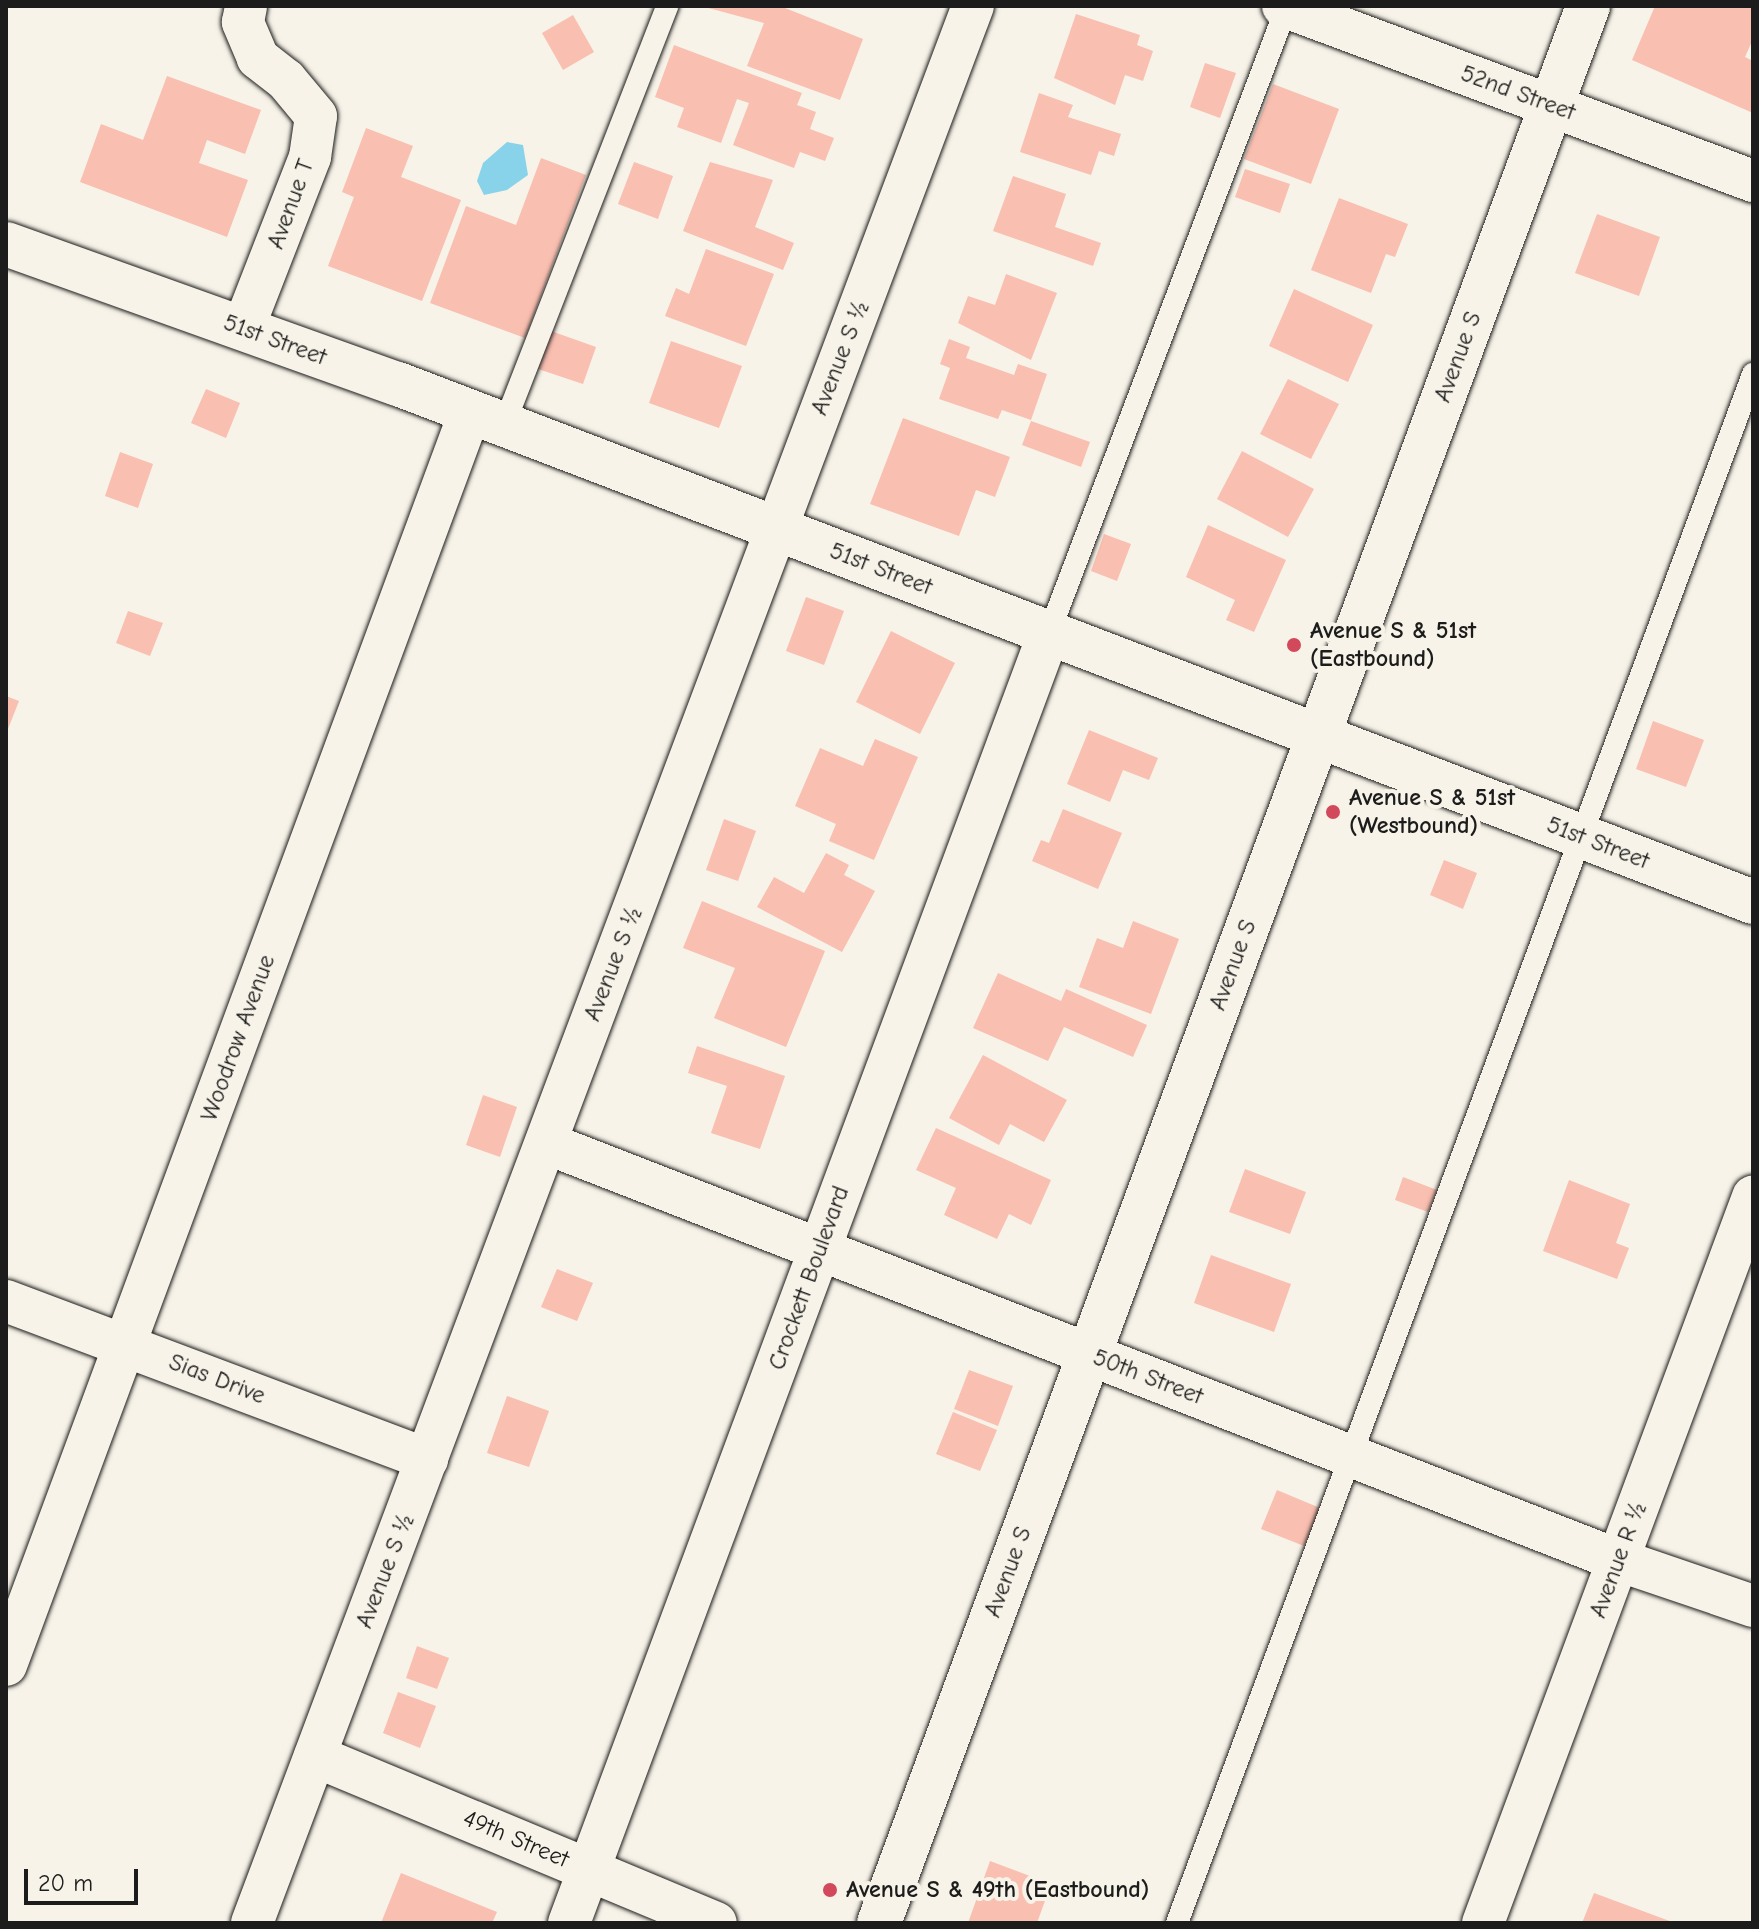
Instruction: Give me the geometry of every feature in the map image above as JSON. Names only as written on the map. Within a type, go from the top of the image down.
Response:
[{"type":"main road","name":"Avenue S","points":[[879,1923],[1588,6]]},
{"type":"main road","name":"51st Street","points":[[6,244],[487,418],[1753,902]]},
{"type":"street","name":"Avenue T","points":[[243,329],[310,157],[316,116],[286,80],[258,58],[243,22],[246,6]]},
{"type":"street","name":"Avenue S ½","points":[[252,1923],[973,6]]},
{"type":"street","name":"52nd Street","points":[[1286,7],[1753,181]]},
{"type":"street","name":"Woodrow Avenue","points":[[6,1665],[125,1344],[487,418]]},
{"type":"street","name":"Crockett Boulevard","points":[[569,1923],[1049,633]]},
{"type":"street","name":"50th Street","points":[[546,1143],[1618,1560],[1753,1606]]},
{"type":"street","name":"Avenue R ½","points":[[1483,1923],[1753,1197]]},
{"type":"street","name":"Sias Drive","points":[[6,1301],[427,1459]]},
{"type":"street","name":"49th Street","points":[[315,1756],[716,1923]]},
{"type":"lane","points":[[487,418],[667,6]]},
{"type":"lane","points":[[1049,633],[1286,7]]},
{"type":"lane","points":[[1177,1923],[1347,1454],[1753,374]]},
{"type":"water","points":[[507,142],[523,145],[528,175],[507,190],[484,195],[477,181],[483,163]]},
{"type":"building","points":[[701,6],[780,6],[863,39],[840,100],[747,66],[764,23]]},
{"type":"building","points":[[1655,6],[1753,6],[1753,39],[1745,57],[1753,61],[1753,113],[1632,60]]},
{"type":"building","points":[[1076,14],[1140,35],[1137,45],[1153,51],[1143,81],[1125,75],[1115,105],[1054,78]]},
{"type":"building","points":[[573,15],[594,52],[563,70],[542,33]]},
{"type":"building","points":[[674,45],[802,93],[797,105],[816,112],[810,129],[834,138],[825,161],[800,152],[794,168],[733,145],[749,103],[737,99],[721,143],[677,127],[684,108],[655,97]]},
{"type":"building","points":[[1205,63],[1236,73],[1220,118],[1190,107]]},
{"type":"building","points":[[167,76],[261,110],[245,154],[207,140],[199,163],[248,180],[227,237],[80,182],[101,124],[143,140]]},
{"type":"building","points":[[1273,84],[1339,109],[1311,184],[1244,159]]},
{"type":"building","points":[[1039,93],[1073,105],[1068,117],[1121,134],[1114,156],[1099,151],[1091,175],[1020,152]]},
{"type":"building","points":[[366,128],[413,146],[401,177],[461,200],[422,301],[328,266],[354,197],[342,192]]},
{"type":"building","points":[[541,158],[586,175],[525,338],[430,303],[466,206],[516,225]]},
{"type":"building","points":[[634,162],[673,176],[658,219],[618,204]]},
{"type":"building","points":[[710,162],[773,180],[755,227],[794,243],[783,270],[683,231]]},
{"type":"building","points":[[1245,169],[1290,184],[1280,213],[1235,197]]},
{"type":"building","points":[[1013,176],[1066,194],[1055,227],[1101,243],[1093,266],[993,231]]},
{"type":"building","points":[[1339,198],[1408,224],[1395,257],[1386,254],[1371,293],[1311,270]]},
{"type":"building","points":[[1597,214],[1660,237],[1639,296],[1575,273]]},
{"type":"building","points":[[706,249],[774,274],[746,346],[665,316],[676,288],[689,294]]},
{"type":"building","points":[[1006,274],[1057,293],[1031,360],[958,323],[968,296],[995,305]]},
{"type":"building","points":[[1294,289],[1373,325],[1348,382],[1269,346]]},
{"type":"building","points":[[551,331],[596,347],[583,384],[538,369]]},
{"type":"building","points":[[949,339],[970,347],[966,358],[1014,375],[1018,364],[1047,374],[1031,420],[1002,410],[998,419],[939,399],[950,368],[940,364]]},
{"type":"building","points":[[671,341],[742,366],[719,428],[649,403]]},
{"type":"building","points":[[1288,379],[1339,404],[1311,459],[1260,434]]},
{"type":"building","points":[[206,389],[240,403],[226,438],[191,423]]},
{"type":"building","points":[[903,418],[1010,457],[995,497],[976,490],[959,536],[870,504]]},
{"type":"building","points":[[1031,421],[1090,442],[1081,467],[1022,445]]},
{"type":"building","points":[[1242,451],[1314,489],[1288,537],[1217,499]]},
{"type":"building","points":[[120,452],[153,464],[138,508],[105,496]]},
{"type":"building","points":[[1208,525],[1286,560],[1254,632],[1226,620],[1235,600],[1186,577]]},
{"type":"building","points":[[1104,534],[1131,544],[1117,581],[1091,571]]},
{"type":"building","points":[[806,597],[844,611],[824,665],[786,651]]},
{"type":"building","points":[[128,611],[163,623],[150,656],[116,643]]},
{"type":"building","points":[[891,631],[955,663],[920,734],[856,702]]},
{"type":"building","points":[[6,696],[19,701],[6,734]]},
{"type":"building","points":[[1653,721],[1704,740],[1686,787],[1636,769]]},
{"type":"building","points":[[1089,730],[1158,758],[1149,780],[1123,770],[1110,802],[1067,784]]},
{"type":"building","points":[[875,739],[918,757],[874,860],[829,841],[836,824],[795,806],[820,748],[863,766]]},
{"type":"building","points":[[1063,809],[1122,833],[1098,889],[1032,861],[1041,840],[1049,843]]},
{"type":"building","points":[[724,819],[756,831],[738,881],[706,870]]},
{"type":"building","points":[[826,853],[849,865],[844,875],[875,891],[842,952],[757,907],[774,877],[804,893]]},
{"type":"building","points":[[1444,860],[1477,873],[1463,909],[1430,895]]},
{"type":"building","points":[[702,901],[825,951],[786,1047],[714,1018],[735,968],[683,948]]},
{"type":"building","points":[[1133,921],[1179,939],[1151,1014],[1079,987],[1097,938],[1123,948]]},
{"type":"building","points":[[998,973],[1061,1001],[1066,989],[1147,1025],[1133,1057],[1064,1027],[1048,1061],[973,1028]]},
{"type":"building","points":[[697,1046],[785,1076],[760,1149],[711,1133],[727,1086],[688,1073]]},
{"type":"building","points":[[983,1055],[1067,1100],[1044,1142],[1010,1124],[999,1145],[949,1118]]},
{"type":"building","points":[[483,1095],[517,1107],[500,1157],[466,1145]]},
{"type":"building","points":[[936,1128],[1051,1180],[1031,1225],[1009,1214],[997,1239],[944,1215],[956,1188],[916,1170]]},
{"type":"building","points":[[1245,1169],[1306,1192],[1290,1234],[1229,1212]]},
{"type":"building","points":[[1403,1177],[1437,1190],[1428,1212],[1395,1200]]},
{"type":"building","points":[[1569,1180],[1630,1204],[1616,1243],[1629,1248],[1617,1279],[1543,1251]]},
{"type":"building","points":[[1211,1255],[1291,1284],[1274,1332],[1194,1303]]},
{"type":"building","points":[[557,1269],[593,1283],[577,1321],[541,1307]]},
{"type":"building","points":[[969,1370],[1013,1386],[998,1426],[954,1409]]},
{"type":"building","points":[[507,1396],[549,1411],[529,1467],[487,1453]]},
{"type":"building","points":[[953,1412],[997,1430],[980,1471],[936,1454]]},
{"type":"building","points":[[1277,1490],[1320,1508],[1304,1546],[1261,1529]]},
{"type":"building","points":[[417,1646],[449,1658],[437,1689],[406,1678]]},
{"type":"building","points":[[398,1692],[436,1706],[420,1748],[383,1733]]},
{"type":"building","points":[[990,1861],[1051,1884],[1037,1923],[968,1923]]},
{"type":"building","points":[[401,1873],[497,1912],[492,1923],[381,1923]]},
{"type":"building","points":[[1594,1893],[1675,1923],[1582,1923]]},
{"type":"place","name":"Avenue S & 51st (Eastbound)","points":[[1294,645]]},
{"type":"place","name":"Avenue S & 51st (Westbound)","points":[[1333,812]]},
{"type":"place","name":"Avenue S & 49th (Eastbound)","points":[[830,1890]]}]
